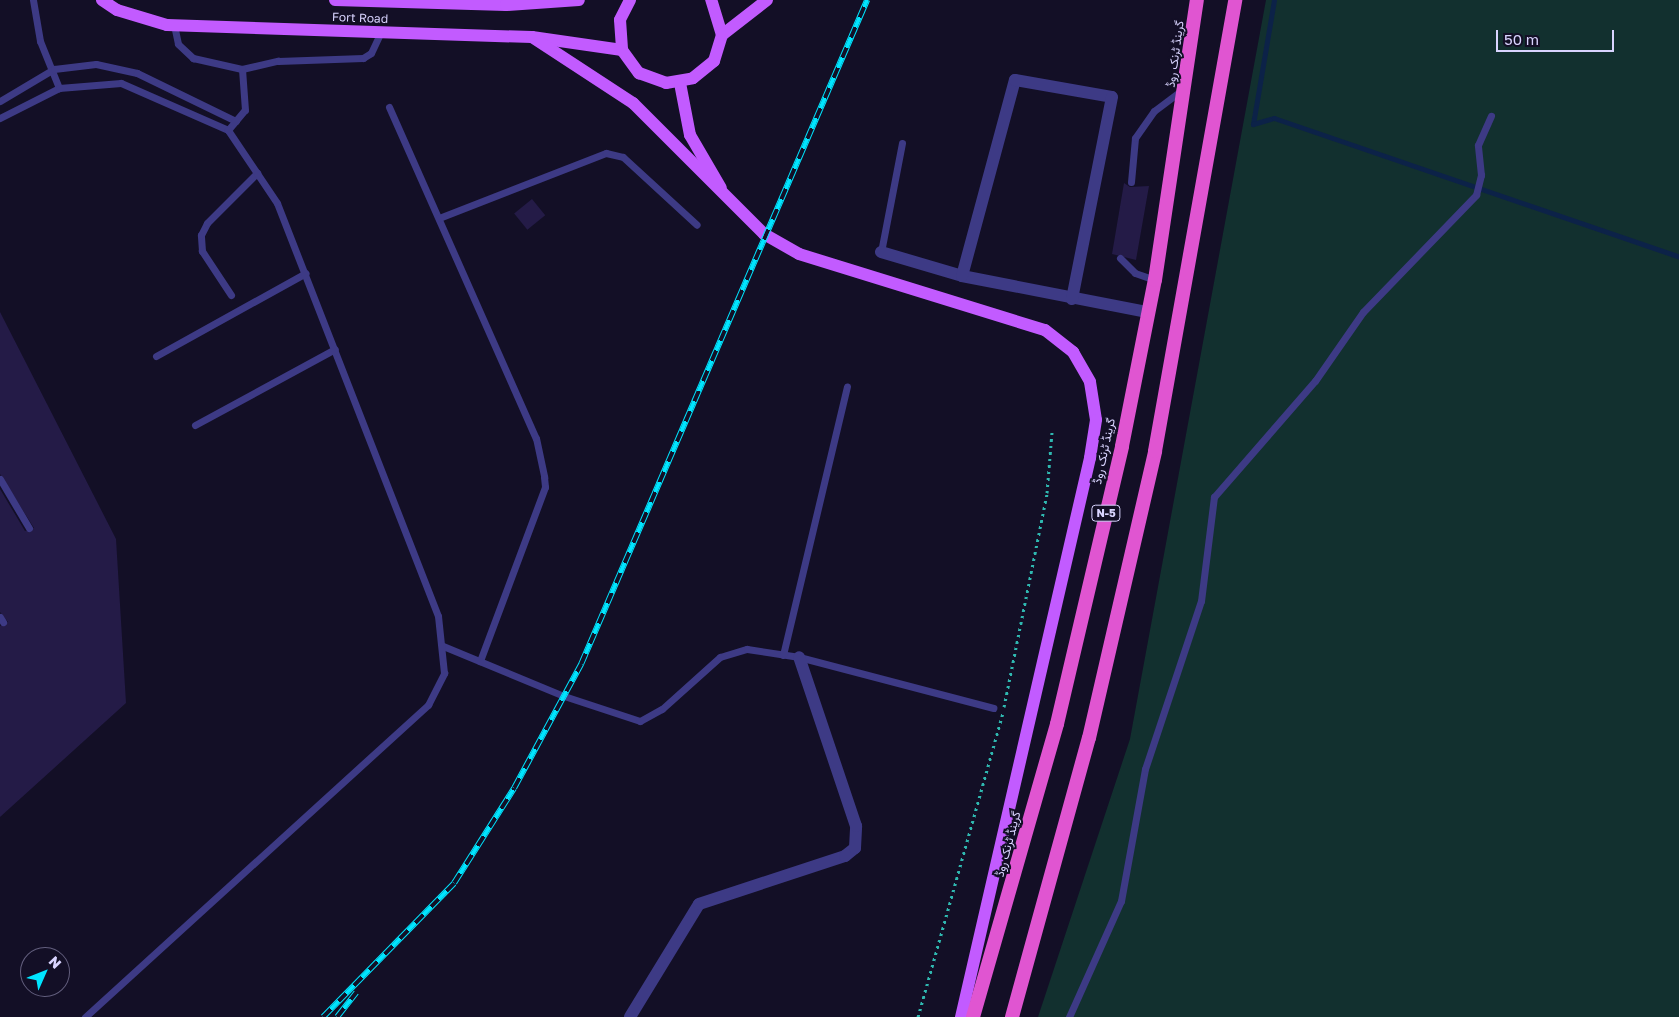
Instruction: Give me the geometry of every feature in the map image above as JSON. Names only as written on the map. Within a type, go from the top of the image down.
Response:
[{"type":"highway","name":"گرینڈ ٹرنک روڈ","points":[[973,1017],[1057,724],[1148,312],[1155,280],[1197,0]]},
{"type":"highway","name":"N-5","points":[[1012,1017],[1089,738],[1155,451],[1236,0]]},
{"type":"main road","name":"Fort Road","points":[[102,0],[117,10],[174,25],[532,37],[622,50]]},
{"type":"main road","name":"Fort Road","points":[[335,0],[510,3],[579,0]]},
{"type":"main road","points":[[630,0],[620,20],[622,50],[639,73],[666,84],[680,83],[704,71],[714,61],[722,35],[711,0]]},
{"type":"main road","points":[[722,35],[767,0]]},
{"type":"main road","points":[[532,37],[633,103],[730,205],[764,234],[799,254],[1045,330],[1073,352],[1090,382],[1096,420],[1090,458],[960,1017]]},
{"type":"main road","points":[[680,83],[690,135],[730,205]]},
{"type":"street","points":[[962,276],[1014,80],[1112,97],[1072,299]]},
{"type":"street","points":[[881,252],[962,276],[1072,299],[1148,312]]},
{"type":"street","points":[[630,1017],[699,904],[845,856],[855,848],[856,826],[799,657]]},
{"type":"lane","points":[[33,0],[40,41],[54,69],[59,88]]},
{"type":"lane","points":[[174,25],[178,44],[193,58],[242,69],[278,62],[363,58],[371,53],[381,32]]},
{"type":"lane","points":[[0,101],[54,69],[96,64],[137,73],[236,121]]},
{"type":"lane","points":[[228,130],[246,110],[242,69]]},
{"type":"lane","points":[[0,118],[59,88],[121,83],[228,130],[278,203],[438,616],[443,646],[444,673],[428,705],[85,1017]]},
{"type":"lane","points":[[1131,182],[1135,138],[1154,111],[1185,88]]},
{"type":"lane","points":[[390,107],[536,438],[546,487],[480,661]]},
{"type":"lane","points":[[1068,1017],[1122,901],[1145,769],[1201,601],[1214,498],[1315,381],[1363,312],[1476,195],[1481,175],[1478,145],[1491,116]]},
{"type":"lane","points":[[881,252],[902,143]]},
{"type":"lane","points":[[439,218],[606,153],[623,157],[697,225]]},
{"type":"lane","points":[[231,295],[202,250],[201,235],[207,223],[257,173]]},
{"type":"lane","points":[[1120,258],[1135,273],[1155,280]]},
{"type":"lane","points":[[156,356],[306,273]]},
{"type":"lane","points":[[195,425],[335,349]]},
{"type":"lane","points":[[783,654],[847,387]]},
{"type":"lane","points":[[0,478],[29,528]]},
{"type":"lane","points":[[443,646],[564,696],[640,721],[662,709],[720,657],[747,649],[799,657],[993,708]]},
{"type":"path","points":[[918,1017],[1001,729],[1013,648],[1047,494],[1052,432]]},
{"type":"green space","points":[[1266,0],[1679,0],[1679,1017],[1038,1017],[1130,739]]},
{"type":"building","points":[[1124,183],[1130,187],[1149,186],[1136,260],[1112,254]]},
{"type":"building","points":[[532,199],[545,215],[527,230],[514,213]]},
{"type":"building","points":[[0,312],[116,539],[126,703],[0,817],[0,626],[8,622],[0,612],[0,489],[25,531],[34,528],[0,474]]},
{"type":"waterway","points":[[1274,0],[1253,124],[1274,118],[1679,257]]},
{"type":"railway","points":[[323,1017],[454,883],[514,788],[581,664],[867,0]]},
{"type":"railway","points":[[337,1017],[356,993]]}]
